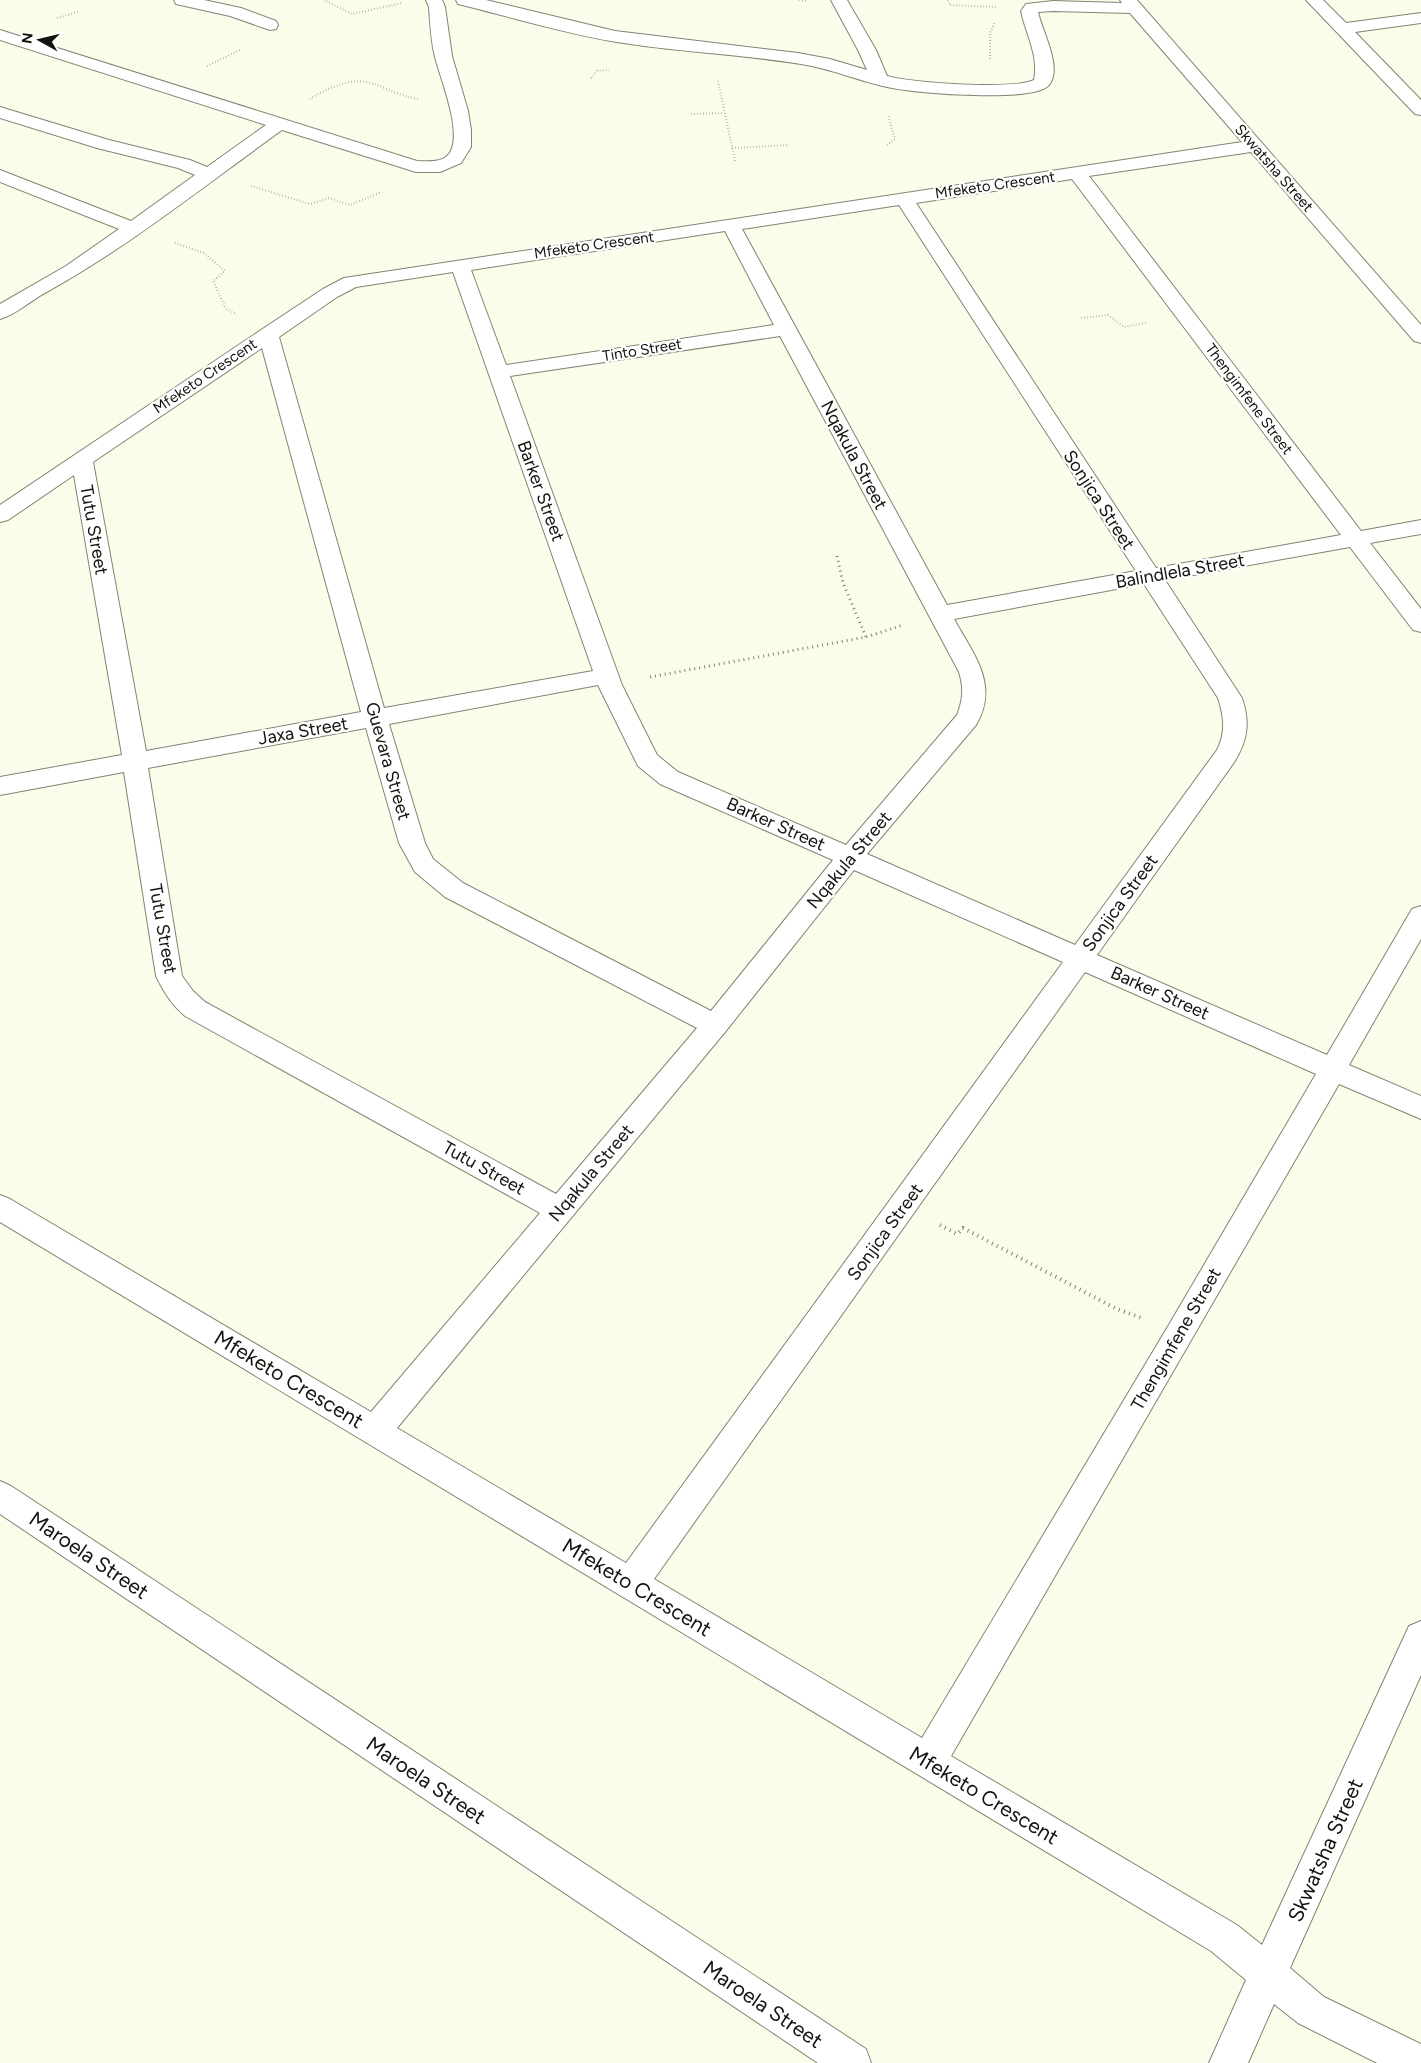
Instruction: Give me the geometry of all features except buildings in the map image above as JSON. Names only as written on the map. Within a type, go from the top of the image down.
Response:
[{"type":"street","points":[[182,0],[234,12],[270,25]]},
{"type":"street","points":[[0,35],[416,167],[438,168],[448,164],[460,150],[464,138],[463,124],[443,55],[437,7],[434,0]]},
{"type":"street","points":[[464,0],[597,33],[636,40],[778,55],[823,62],[880,80],[912,86],[990,90],[1030,89],[1039,87],[1042,83],[1044,54],[1031,14],[1053,6],[1131,4]]},
{"type":"street","points":[[839,0],[867,50],[880,80]]},
{"type":"street","points":[[1314,0],[1421,110]]},
{"type":"street","name":"Skwatsha Street","points":[[1131,4],[1421,337]]},
{"type":"street","points":[[1342,29],[1421,18]]},
{"type":"street","points":[[0,112],[103,144],[184,164],[210,174]]},
{"type":"street","points":[[0,313],[20,299],[72,270],[280,123]]},
{"type":"street","name":"Mfeketo Crescent","points":[[0,515],[330,292],[351,282],[1255,146]]},
{"type":"street","name":"Thengimfene Street","points":[[1077,173],[1421,625]]},
{"type":"street","points":[[0,176],[132,228]]},
{"type":"street","name":"Sonjica Street","points":[[631,1584],[1226,755],[1233,744],[1237,732],[1236,715],[1230,698],[904,198]]},
{"type":"street","name":"Nqakula Street","points":[[375,1431],[715,1025],[850,857],[967,719],[973,707],[976,695],[970,672],[730,224]]},
{"type":"street","name":"Barker Street","points":[[460,265],[608,680],[646,760],[656,769],[669,778],[1421,1108]]},
{"type":"street","name":"Tinto Street","points":[[499,372],[786,329]]},
{"type":"street","name":"Guevara Street","points":[[271,332],[374,718],[412,843],[424,865],[454,890],[715,1025]]},
{"type":"street","name":"Tutu Street","points":[[82,460],[135,762],[169,976],[183,1000],[194,1009],[560,1210]]},
{"type":"street","name":"Balindlela Street","points":[[939,614],[1421,528]]},
{"type":"street","name":"Jaxa Street","points":[[0,786],[374,718],[608,680]]},
{"type":"street","name":"Thengimfene Street","points":[[928,1762],[1421,916]]},
{"type":"street","name":"Mfeketo Crescent","points":[[0,1207],[1224,1938],[1311,2010],[1418,2063]]},
{"type":"street","name":"Maroela Street","points":[[0,1496],[852,2063]]},
{"type":"street","name":"Skwatsha Street","points":[[1228,2063],[1421,1637]]},
{"type":"path","points":[[324,0],[352,14],[409,2]]},
{"type":"path","points":[[948,0],[950,5],[1031,14]]},
{"type":"path","points":[[990,90],[990,33],[993,22],[1031,14]]},
{"type":"path","points":[[167,87],[250,45],[261,37],[270,25]]},
{"type":"path","points":[[711,49],[735,161]]},
{"type":"path","points":[[280,123],[314,95],[362,81],[408,98],[457,103]]},
{"type":"path","points":[[691,114],[724,112]]},
{"type":"path","points":[[732,148],[789,145]]},
{"type":"path","points":[[210,174],[310,204],[329,198],[350,205],[379,192],[398,190],[416,167]]},
{"type":"path","points":[[132,228],[204,253],[225,271],[213,281],[226,309],[271,332]]},
{"type":"path","points":[[1081,318],[1108,315],[1124,327],[1186,316]]},
{"type":"path","points":[[837,556],[843,583],[866,637]]},
{"type":"path","points":[[608,680],[866,637],[939,614]]},
{"type":"path","points":[[904,1206],[957,1234],[963,1228],[1117,1309],[1180,1332]]}]
